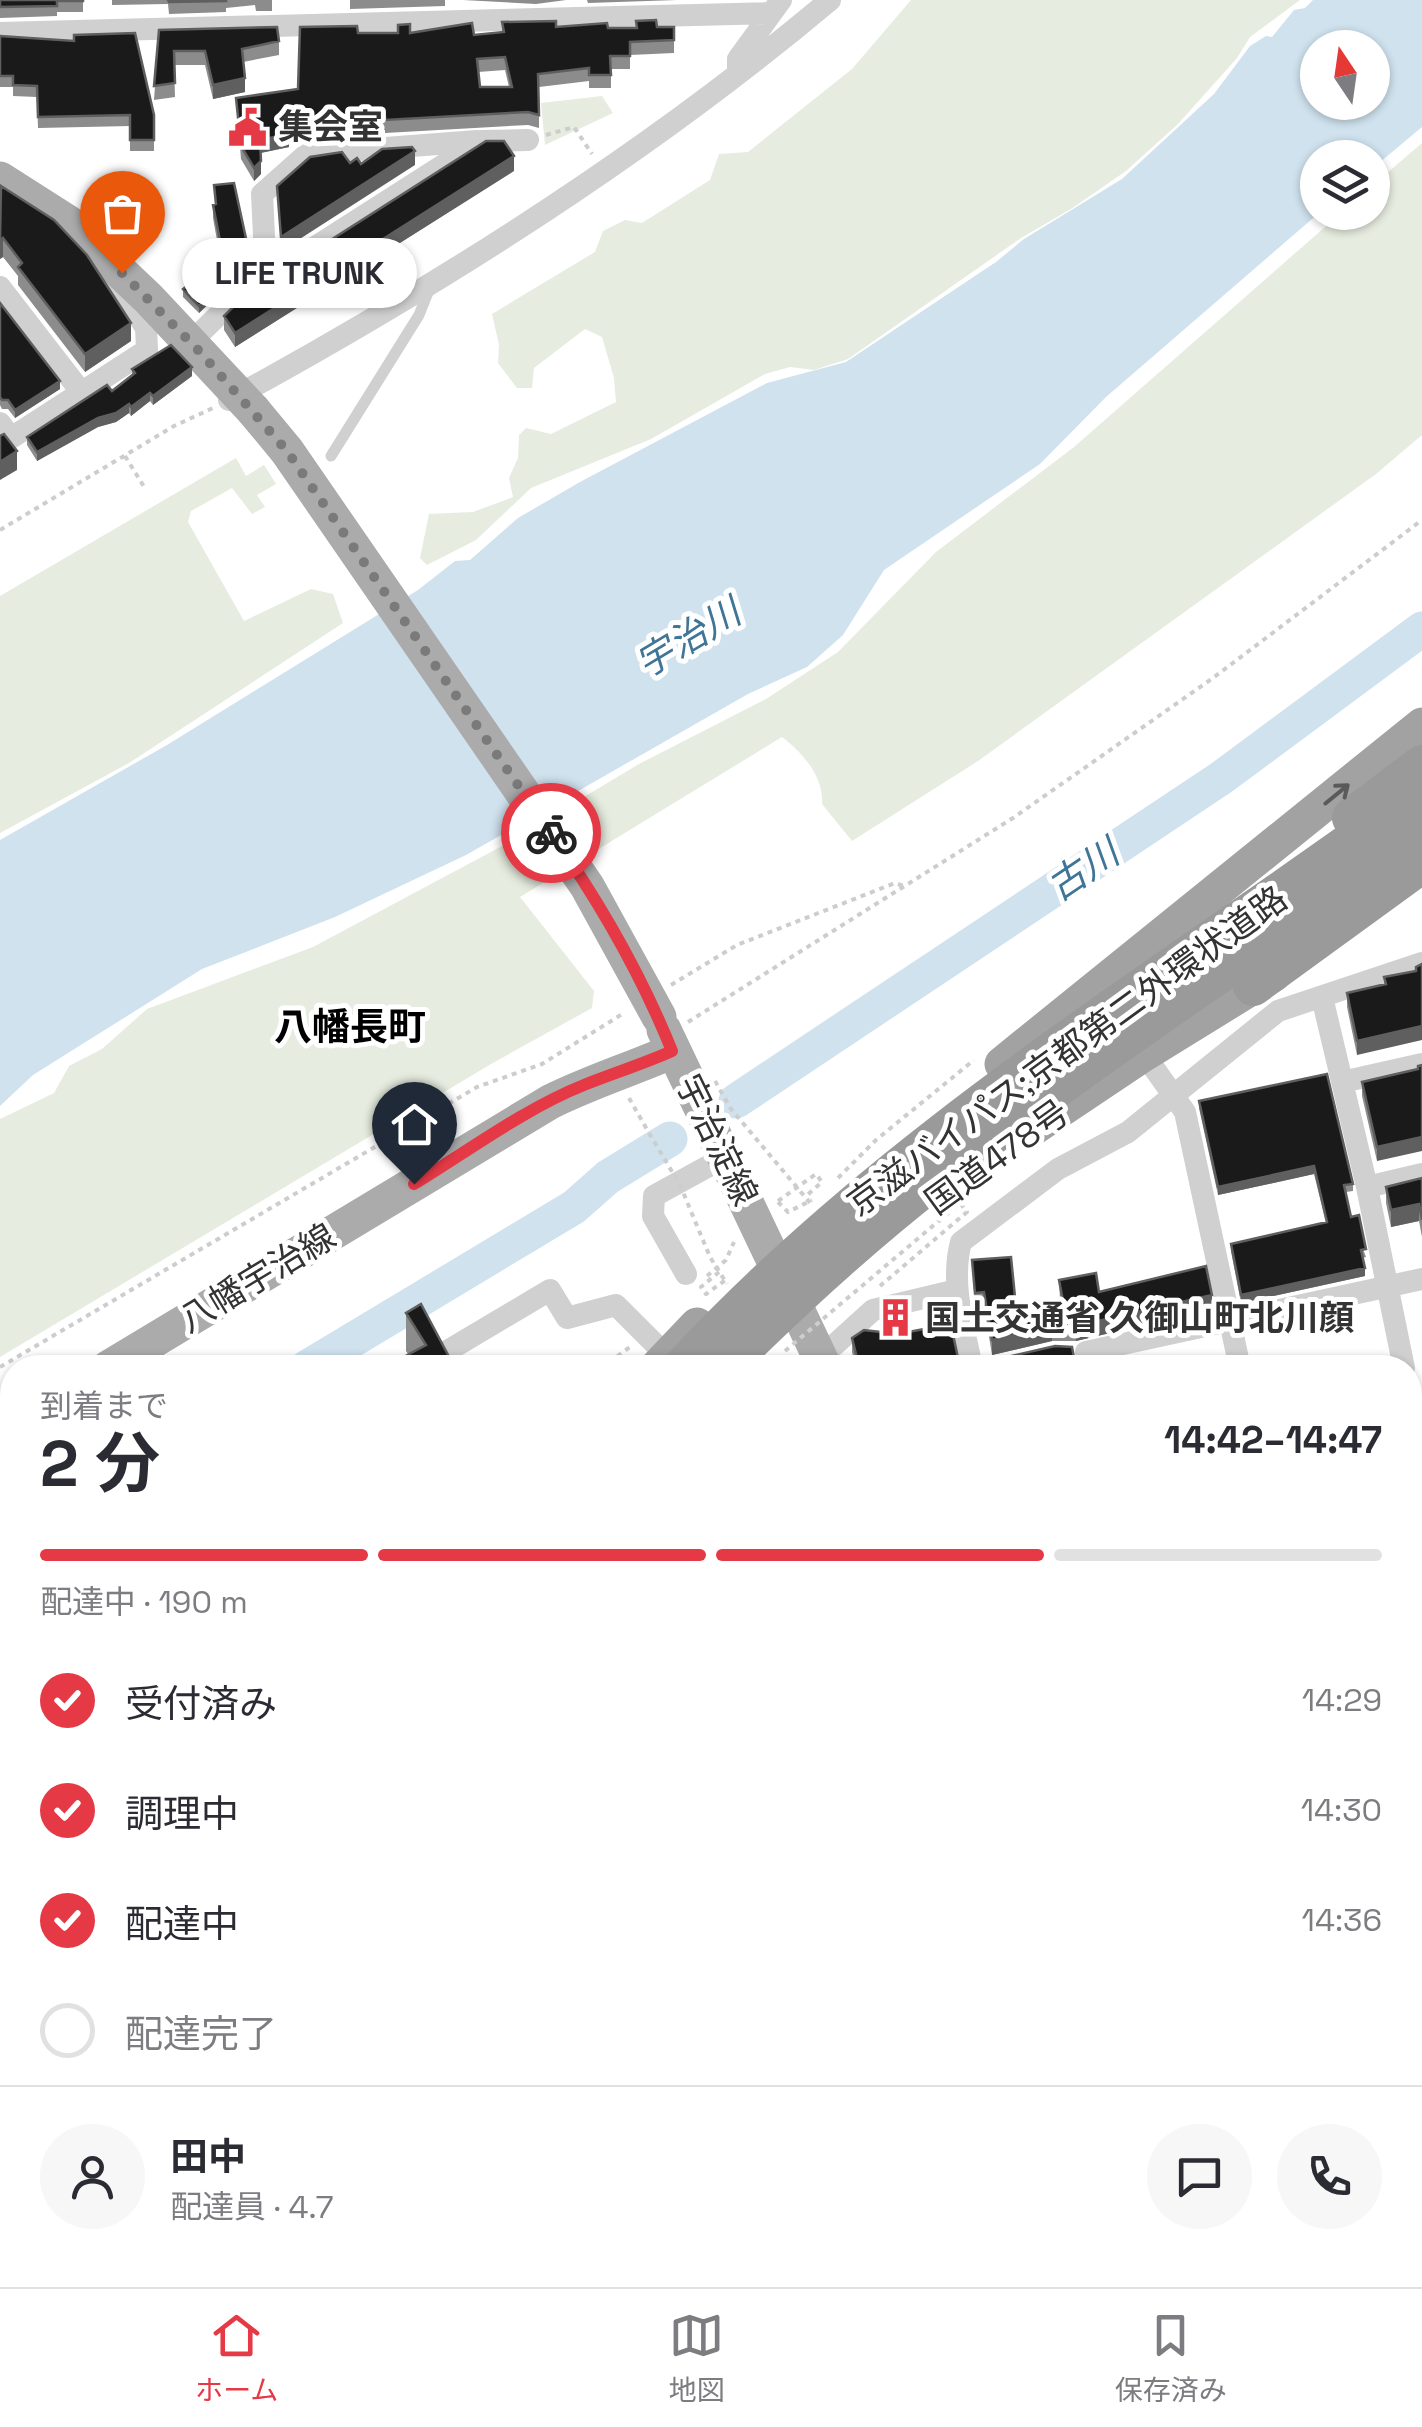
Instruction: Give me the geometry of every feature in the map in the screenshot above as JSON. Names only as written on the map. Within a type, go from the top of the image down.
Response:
[{"type":"highway","name":"国道478号","points":[[665,1355],[772,1252],[912,1133],[1037,1038],[1422,725]]},
{"type":"highway","points":[[1037,1038],[1168,951],[1422,765]]},
{"type":"highway","name":"京滋バイパス;京都第二外環状道路","points":[[666,1355],[761,1288],[908,1160],[1422,791]]},
{"type":"highway","name":"京滋バイパス;京都第二外環状道路","points":[[736,1355],[800,1293],[932,1181],[1422,831]]},
{"type":"highway","points":[[1253,986],[1422,863]]},
{"type":"highway","name":"国道478号","points":[[769,1355],[800,1317],[979,1166],[1144,1054],[1422,883]]},
{"type":"main road","name":"宇治淀線","points":[[0,180],[69,224],[95,248],[191,342],[287,451],[558,842],[614,932],[659,1017],[818,1355]]},
{"type":"main road","name":"八幡宇治線","points":[[130,1355],[550,1102],[672,1051]]},
{"type":"street","points":[[240,402],[461,268],[738,74],[797,30],[826,2]]},
{"type":"street","points":[[738,74],[738,59],[775,6]]},
{"type":"street","points":[[0,33],[775,6]]},
{"type":"street","points":[[266,278],[262,194],[307,154],[528,140]]},
{"type":"street","points":[[191,342],[237,297],[480,141]]},
{"type":"street","points":[[0,423],[12,438],[147,350],[146,328],[95,248]]},
{"type":"street","points":[[0,288],[82,393]]},
{"type":"street","points":[[976,1355],[957,1290],[960,1242],[1058,1169],[1128,1132],[1278,1010],[1422,963]]},
{"type":"street","points":[[1322,997],[1401,1355]]},
{"type":"street","points":[[1144,1054],[1185,1112],[1237,1355]]},
{"type":"street","points":[[1342,1082],[1422,1064]]},
{"type":"street","points":[[690,1280],[653,1216],[654,1196],[724,1157]]},
{"type":"street","points":[[1367,1187],[1422,1174]]},
{"type":"street","points":[[1078,1352],[1422,1279]]},
{"type":"street","points":[[444,1353],[550,1290],[567,1318],[616,1305],[661,1355]]},
{"type":"street","points":[[830,1355],[873,1310],[957,1290]]},
{"type":"lane","points":[[331,456],[419,315],[430,286]]},
{"type":"path","points":[[528,140],[574,127],[592,155]]},
{"type":"path","points":[[0,530],[125,456],[240,402]]},
{"type":"path","points":[[125,456],[146,490]]},
{"type":"path","points":[[672,1051],[678,1027],[907,887],[1212,678],[1422,520]]},
{"type":"path","points":[[672,984],[766,931],[895,883],[907,887]]},
{"type":"path","points":[[20,1355],[477,1087],[542,1064],[623,1014]]},
{"type":"path","points":[[715,1080],[731,1109],[816,1210]]},
{"type":"path","points":[[633,1084],[628,1096],[680,1186],[728,1286]]},
{"type":"path","points":[[777,1202],[816,1174],[822,1182],[806,1197]]},
{"type":"path","points":[[772,1355],[960,1204],[967,1212],[880,1286]]},
{"type":"path","points":[[690,1280],[726,1260],[736,1234]]},
{"type":"path","points":[[719,1272],[701,1287],[706,1294],[734,1274],[726,1260]]},
{"type":"shaded area","points":[[911,0],[1300,0],[1250,37],[1237,58],[1178,124],[1126,171],[1021,238],[848,359],[814,370],[790,367],[765,374],[651,439],[531,488],[476,540],[427,565],[420,558],[429,514],[473,512],[513,497],[509,478],[518,458],[519,435],[526,428],[551,434],[616,402],[614,378],[602,337],[585,329],[534,368],[532,388],[517,388],[498,363],[499,345],[492,314],[595,252],[603,231],[625,220],[642,223],[710,180],[719,154],[748,152],[852,69]]},
{"type":"shaded area","points":[[602,96],[613,113],[545,145],[541,103]]},
{"type":"shaded area","points":[[1422,143],[1422,435],[1376,474],[978,761],[852,841],[822,804],[820,784],[811,766],[782,737],[520,897],[594,991],[592,1008],[0,1355],[0,1119],[54,1093],[69,1066],[102,1049],[147,1009],[313,947],[504,845],[639,764],[766,699],[838,652],[936,552],[1074,447],[1322,230],[1390,230],[1390,170]]},
{"type":"shaded area","points":[[236,458],[246,476],[264,465],[276,484],[257,495],[265,507],[252,514],[232,488],[191,511],[188,522],[244,621],[311,589],[333,594],[343,623],[129,763],[0,833],[0,596]]},
{"type":"water","name":"宇治川","points":[[1313,0],[1422,0],[1422,127],[1390,154],[1390,140],[1300,140],[1300,229],[1106,397],[1040,464],[884,570],[843,635],[807,667],[748,694],[466,855],[335,917],[202,969],[33,1075],[0,1106],[0,840],[167,745],[418,590],[455,561],[470,560],[518,518],[580,482],[767,383],[846,362],[996,262],[1024,239],[1122,179],[1214,94],[1250,46],[1266,36],[1272,37],[1294,10],[1305,8]]},
{"type":"building","points":[[0,0],[83,1],[57,1],[57,6],[0,7]]},
{"type":"building","points":[[226,0],[226,1],[169,2]]},
{"type":"building","points":[[656,20],[657,27],[674,27],[674,40],[630,42],[630,56],[610,56],[611,75],[589,75],[589,68],[538,74],[539,115],[528,112],[385,120],[286,118],[289,134],[260,140],[261,161],[254,168],[241,146],[236,98],[298,89],[300,27],[357,26],[358,33],[398,33],[398,25],[410,24],[410,33],[472,23],[474,35],[504,32],[502,22],[556,21],[556,27],[607,23],[608,28],[637,28],[636,21]],"holes":[[[505,57],[512,87],[480,87],[477,59]]]},
{"type":"building","points":[[277,27],[279,41],[242,49],[245,78],[213,85],[205,51],[174,51],[175,83],[154,86],[159,30]]},
{"type":"building","points":[[135,33],[154,115],[154,140],[130,140],[130,115],[38,117],[37,86],[13,85],[13,76],[0,76],[0,36],[74,41],[74,35]]},
{"type":"building","points":[[486,141],[504,141],[514,156],[235,333],[224,316],[246,294]]},
{"type":"building","points":[[412,147],[415,151],[281,237],[277,186],[310,157],[342,152],[350,163],[357,158],[361,164],[382,149]]},
{"type":"building","points":[[234,183],[250,257],[217,264],[213,247],[221,246],[213,205],[214,185]]},
{"type":"building","points":[[1,186],[54,220],[87,255],[131,323],[85,354],[18,267],[22,263],[3,238],[0,241]]},
{"type":"building","points":[[211,265],[225,281],[199,306],[183,289]]},
{"type":"building","points":[[0,303],[60,381],[15,410],[0,397]]},
{"type":"building","points":[[171,345],[192,367],[153,396],[150,393],[131,407],[129,404],[98,418],[37,452],[27,437],[107,385],[112,391],[135,373],[132,369]]},
{"type":"building","points":[[4,434],[17,451],[0,462],[0,436]]},
{"type":"building","points":[[1422,964],[1422,1026],[1357,1041],[1347,993],[1386,984],[1384,977],[1416,971]]},
{"type":"building","points":[[1422,1065],[1422,1137],[1377,1147],[1362,1082]]},
{"type":"building","points":[[1327,1074],[1353,1184],[1344,1185],[1351,1217],[1359,1215],[1366,1249],[1361,1250],[1365,1268],[1241,1295],[1231,1244],[1327,1222],[1314,1166],[1218,1187],[1199,1101]]},
{"type":"building","points":[[1422,1178],[1422,1220],[1419,1204],[1391,1210],[1386,1187]]},
{"type":"building","points":[[1011,1257],[1016,1307],[1063,1301],[1059,1280],[1096,1273],[1099,1292],[1206,1266],[1212,1295],[1076,1326],[1052,1326],[992,1340],[984,1292],[975,1293],[972,1260]]},
{"type":"building","points":[[421,1304],[448,1355],[407,1355],[426,1345],[406,1313]]},
{"type":"building","points":[[951,1325],[957,1355],[856,1355],[852,1338],[864,1330],[898,1334]]},
{"type":"building","points":[[1055,1346],[1072,1347],[1074,1355],[1016,1355]]},
{"type":"waterway","name":"古川","points":[[736,1101],[1221,778],[1422,629]]},
{"type":"waterway","name":"古川","points":[[328,1355],[574,1207],[608,1177],[670,1139]]},
{"type":"way so far","points":[[122,273],[254,410],[287,451],[551,833]]},
{"type":"place","name":"集会室","points":[[248,127]]},
{"type":"place","name":"LIFE TRUNK","points":[[122,273]]},
{"type":"place","name":"国土交通省 久御山町北川顔","points":[[895,1318]]},
{"type":"district","name":"八幡長町","points":[[350,1027]]},
{"type":"route","points":[[414,1184],[550,1102],[672,1051],[637,972],[551,833]]}]
